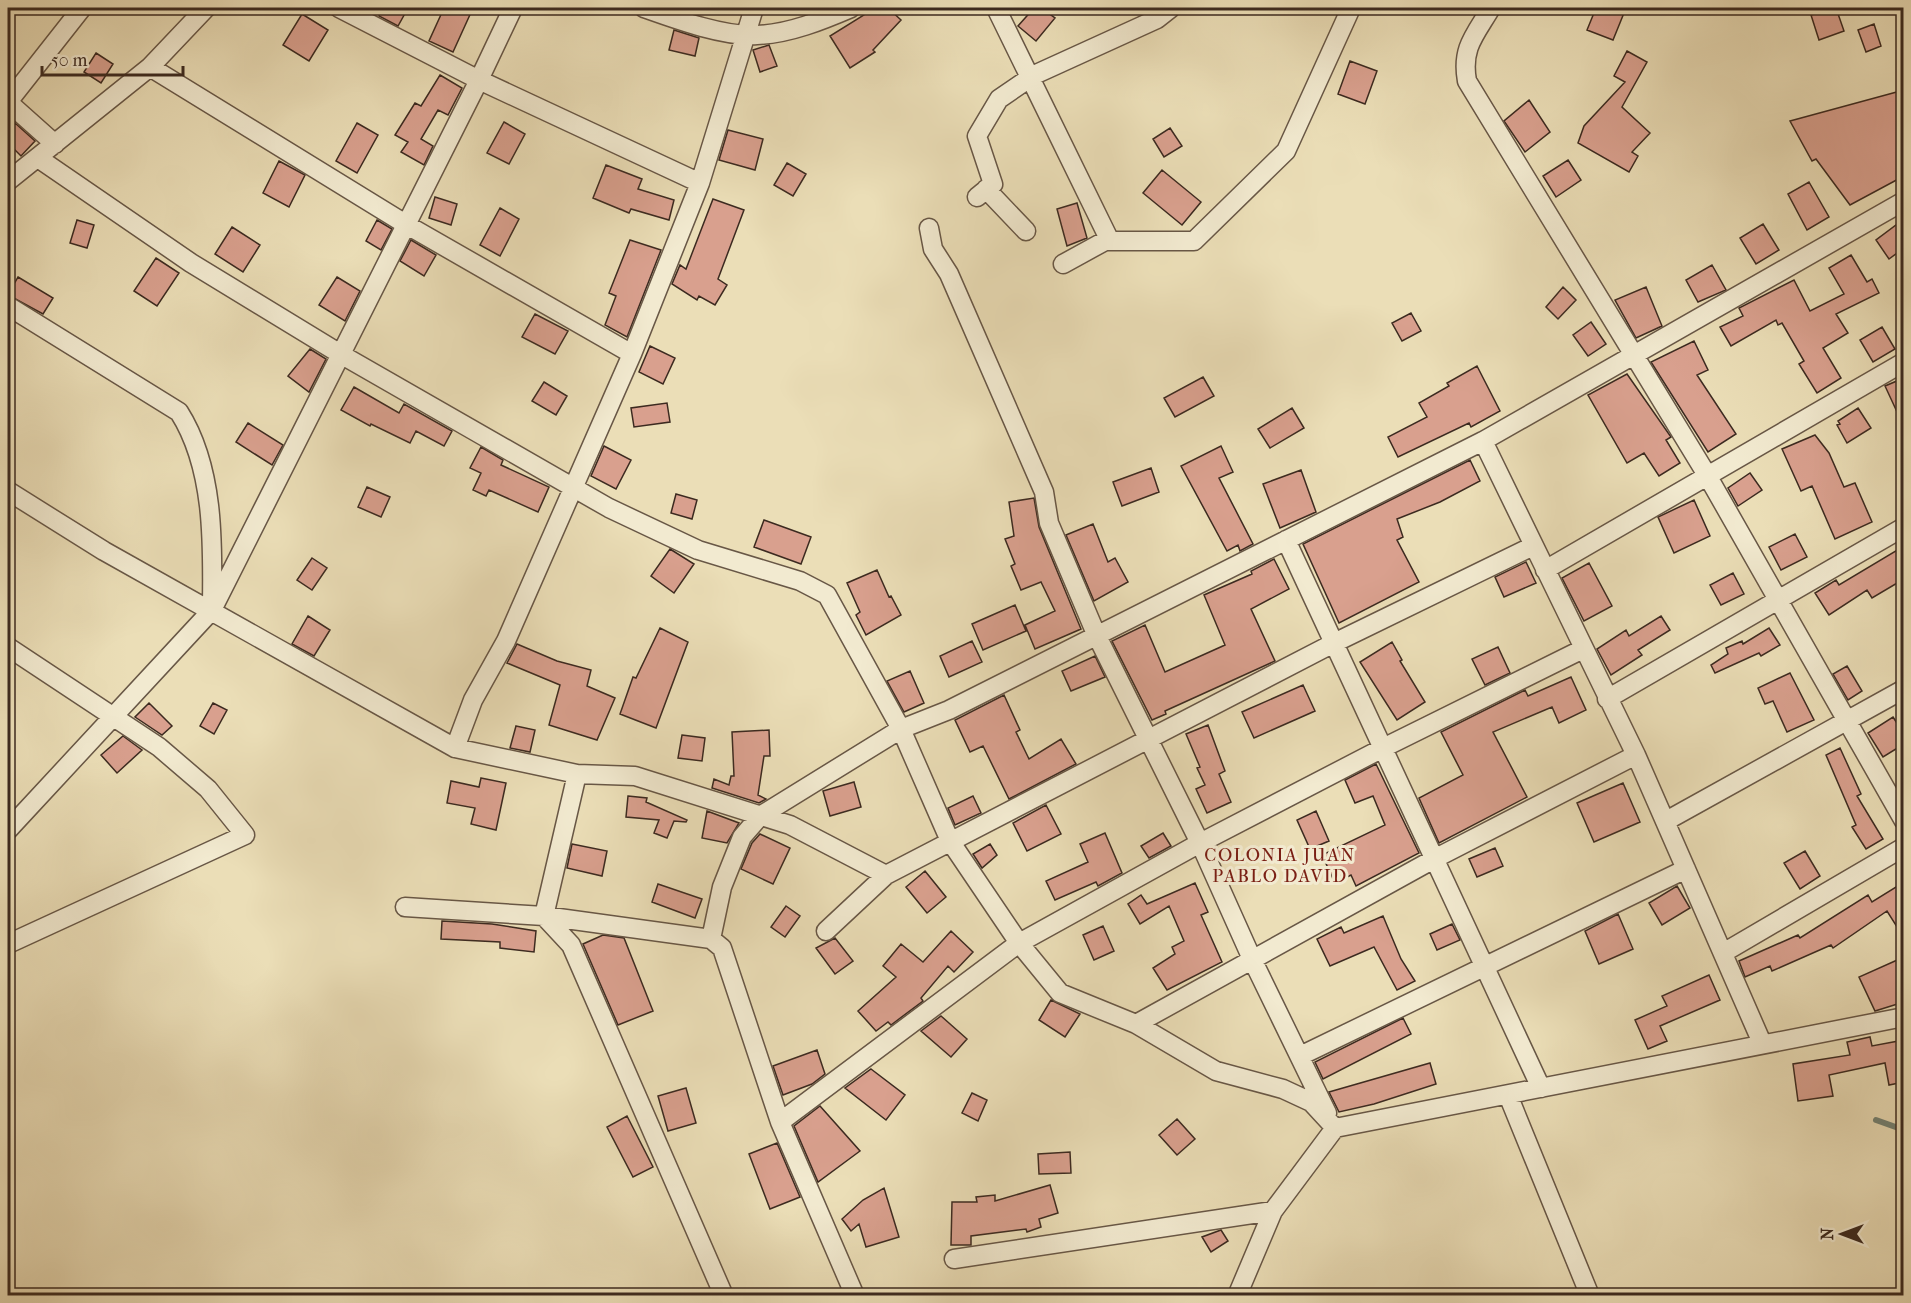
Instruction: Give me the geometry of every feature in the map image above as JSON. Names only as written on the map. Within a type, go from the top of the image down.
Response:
[{"type":"street","points":[[55,144],[8,102],[82,8]]},
{"type":"street","points":[[8,181],[150,67],[206,8]]},
{"type":"street","points":[[339,8],[479,80],[700,183]]},
{"type":"street","points":[[8,830],[212,610],[407,225],[513,8]]},
{"type":"street","points":[[644,8],[682,22],[747,35],[759,35],[823,21],[851,8]]},
{"type":"street","points":[[455,748],[473,700],[506,641],[632,354],[700,183],[754,8]]},
{"type":"street","points":[[996,8],[1110,241]]},
{"type":"street","points":[[1026,231],[981,193],[993,184],[977,136],[999,99],[1030,78],[1157,19],[1171,8]]},
{"type":"street","points":[[1063,264],[1110,241],[1194,241],[1286,151],[1351,8]]},
{"type":"street","points":[[1491,8],[1468,47],[1464,62],[1467,81],[1707,475],[1904,821]]},
{"type":"street","points":[[150,67],[407,225],[632,354]]},
{"type":"street","points":[[38,158],[191,263],[342,355],[609,508],[698,550],[800,581],[827,595],[901,729],[950,841],[1019,943],[1060,993],[1136,1024],[1216,1071],[1283,1089],[1311,1102],[1335,1128]]},
{"type":"street","points":[[711,939],[722,887],[742,837],[760,816],[901,729],[949,710],[1483,441],[1904,201]]},
{"type":"street","points":[[929,228],[933,249],[949,274],[1044,492],[1049,523],[1096,634],[1200,843],[1252,959],[1335,1128]]},
{"type":"street","points":[[8,306],[179,412],[190,430],[200,458],[213,549],[212,610]]},
{"type":"street","points":[[1545,570],[1904,362]]},
{"type":"street","points":[[1483,441],[1636,755],[1762,1043]]},
{"type":"street","points":[[8,491],[104,551],[455,748],[577,774],[635,776],[790,825],[886,875]]},
{"type":"street","points":[[1607,699],[1904,527]]},
{"type":"street","points":[[1286,540],[1541,1088]]},
{"type":"street","points":[[826,931],[886,875],[1334,643],[1533,546]]},
{"type":"street","points":[[8,647],[159,747],[208,789],[245,835],[8,944]]},
{"type":"street","points":[[780,1122],[1019,943],[1200,843],[1383,748],[1583,649]]},
{"type":"street","points":[[1665,821],[1848,722],[1904,689]]},
{"type":"street","points":[[1136,1024],[1434,859],[1636,755]]},
{"type":"street","points":[[544,915],[577,774]]},
{"type":"street","points":[[1724,953],[1904,847]]},
{"type":"street","points":[[1300,1056],[1686,868]]},
{"type":"street","points":[[405,907],[544,915],[711,939],[722,948],[780,1122],[855,1296]]},
{"type":"street","points":[[544,915],[571,945],[724,1296]]},
{"type":"street","points":[[1237,1296],[1274,1211],[1335,1128],[1904,1017]]},
{"type":"street","points":[[1508,1095],[1590,1296]]},
{"type":"street","points":[[954,1259],[1274,1211]]},
{"type":"building","points":[[383,8],[408,8],[398,26],[379,16]]},
{"type":"building","points":[[444,8],[473,8],[453,52],[429,41]]},
{"type":"building","points":[[871,8],[888,8],[901,20],[873,50],[875,52],[850,68],[830,36],[864,15]]},
{"type":"building","points":[[1034,8],[1041,8],[1055,18],[1036,41],[1018,26]]},
{"type":"building","points":[[1596,8],[1626,8],[1613,40],[1587,30]]},
{"type":"building","points":[[1836,8],[1844,31],[1819,40],[1811,15]]},
{"type":"building","points":[[302,14],[328,30],[309,61],[283,45]]},
{"type":"building","points":[[1874,24],[1881,46],[1866,52],[1858,30]]},
{"type":"building","points":[[674,30],[699,38],[695,56],[669,50]]},
{"type":"building","points":[[769,45],[777,66],[760,72],[753,50]]},
{"type":"building","points":[[1627,51],[1647,62],[1622,107],[1650,133],[1632,152],[1638,156],[1629,172],[1578,143],[1584,126],[1625,82],[1614,76]]},
{"type":"building","points":[[96,53],[113,64],[101,83],[84,72]]},
{"type":"building","points":[[1350,61],[1377,71],[1365,104],[1338,94]]},
{"type":"building","points":[[440,75],[462,88],[448,115],[438,110],[421,139],[433,146],[424,165],[401,152],[408,142],[395,135],[415,103],[421,106]]},
{"type":"building","points":[[1904,90],[1904,176],[1850,205],[1816,159],[1812,161],[1790,121]]},
{"type":"building","points":[[1529,100],[1550,132],[1525,152],[1504,121]]},
{"type":"building","points":[[504,122],[525,134],[509,164],[487,153]]},
{"type":"building","points":[[15,123],[35,141],[21,156],[8,143],[8,131]]},
{"type":"building","points":[[357,123],[378,135],[357,173],[336,161]]},
{"type":"building","points":[[1170,128],[1182,146],[1164,157],[1153,139]]},
{"type":"building","points":[[728,130],[763,139],[755,170],[719,160]]},
{"type":"building","points":[[1568,160],[1581,180],[1556,197],[1543,176]]},
{"type":"building","points":[[279,161],[305,175],[289,207],[263,193]]},
{"type":"building","points":[[787,163],[806,174],[793,196],[774,185]]},
{"type":"building","points":[[606,165],[642,179],[638,189],[674,200],[669,220],[631,209],[629,213],[593,198]]},
{"type":"building","points":[[1162,170],[1201,202],[1182,225],[1143,193]]},
{"type":"building","points":[[1809,182],[1829,217],[1807,230],[1788,194]]},
{"type":"building","points":[[435,197],[457,204],[451,225],[429,218]]},
{"type":"building","points":[[713,199],[744,210],[718,279],[727,285],[715,305],[699,296],[697,300],[672,284],[680,265],[686,269]]},
{"type":"building","points":[[1077,203],[1087,238],[1067,246],[1057,209]]},
{"type":"building","points":[[500,208],[519,219],[500,256],[480,245]]},
{"type":"building","points":[[1904,219],[1904,248],[1889,259],[1876,240]]},
{"type":"building","points":[[77,220],[94,225],[87,248],[70,243]]},
{"type":"building","points":[[377,220],[392,229],[381,250],[366,241]]},
{"type":"building","points":[[1763,224],[1779,250],[1756,264],[1740,238]]},
{"type":"building","points":[[232,227],[260,245],[243,272],[215,254]]},
{"type":"building","points":[[411,240],[436,255],[424,276],[400,261]]},
{"type":"building","points":[[630,240],[661,250],[627,337],[605,325],[616,296],[609,293]]},
{"type":"building","points":[[1851,255],[1867,282],[1872,279],[1879,293],[1836,314],[1848,333],[1823,348],[1841,378],[1817,393],[1799,364],[1804,361],[1782,323],[1778,325],[1776,320],[1731,346],[1720,327],[1743,316],[1739,308],[1794,280],[1810,311],[1844,294],[1829,268]]},
{"type":"building","points":[[156,258],[179,273],[157,306],[134,291]]},
{"type":"building","points":[[1712,265],[1726,290],[1698,302],[1686,280]]},
{"type":"building","points":[[18,277],[53,298],[43,314],[8,295]]},
{"type":"building","points":[[337,277],[360,291],[345,321],[319,305]]},
{"type":"building","points":[[1563,287],[1576,300],[1558,319],[1546,307]]},
{"type":"building","points":[[1646,287],[1662,326],[1636,338],[1615,300]]},
{"type":"building","points":[[1411,313],[1421,331],[1402,341],[1392,323]]},
{"type":"building","points":[[535,314],[568,331],[555,354],[522,337]]},
{"type":"building","points":[[1591,322],[1606,344],[1588,356],[1573,335]]},
{"type":"building","points":[[1882,327],[1895,349],[1873,362],[1860,340]]},
{"type":"building","points":[[1694,341],[1708,370],[1697,375],[1736,434],[1708,452],[1651,362]]},
{"type":"building","points":[[650,346],[675,358],[663,384],[639,372]]},
{"type":"building","points":[[310,349],[326,359],[309,392],[288,376]]},
{"type":"building","points":[[1477,366],[1500,411],[1471,427],[1469,423],[1398,457],[1388,437],[1427,417],[1419,403],[1449,386],[1447,383]]},
{"type":"building","points":[[1627,374],[1671,437],[1666,440],[1680,463],[1659,476],[1644,453],[1627,463],[1588,395]]},
{"type":"building","points":[[1203,377],[1214,396],[1175,417],[1164,398]]},
{"type":"building","points":[[1904,378],[1904,427],[1885,386]]},
{"type":"building","points":[[544,382],[567,396],[556,415],[532,401]]},
{"type":"building","points":[[354,387],[399,413],[404,404],[452,431],[444,446],[416,431],[410,443],[371,424],[370,426],[341,410]]},
{"type":"building","points":[[667,403],[670,422],[634,427],[631,408]]},
{"type":"building","points":[[1292,408],[1304,428],[1270,448],[1258,429]]},
{"type":"building","points":[[1858,408],[1871,428],[1847,443],[1837,425],[1840,424],[1838,421]]},
{"type":"building","points":[[248,423],[283,445],[272,465],[236,442]]},
{"type":"building","points":[[1815,435],[1829,453],[1844,487],[1855,483],[1872,522],[1835,539],[1812,486],[1801,491],[1782,449]]},
{"type":"building","points":[[604,446],[631,460],[616,489],[591,476]]},
{"type":"building","points":[[1221,446],[1233,472],[1219,478],[1253,544],[1240,551],[1238,545],[1227,551],[1181,466]]},
{"type":"building","points":[[481,447],[503,460],[501,465],[549,487],[538,512],[489,490],[486,496],[473,490],[481,473],[470,468]]},
{"type":"building","points":[[1470,460],[1480,481],[1440,502],[1397,519],[1403,537],[1397,540],[1419,582],[1339,623],[1303,544]]},
{"type":"building","points":[[1151,468],[1159,492],[1122,506],[1113,482]]},
{"type":"building","points":[[1301,470],[1316,512],[1280,528],[1263,484]]},
{"type":"building","points":[[1750,473],[1762,490],[1738,506],[1728,488]]},
{"type":"building","points":[[367,487],[390,497],[381,517],[358,507]]},
{"type":"building","points":[[676,494],[697,500],[692,519],[671,513]]},
{"type":"building","points":[[1034,498],[1039,527],[1081,629],[1035,649],[1025,625],[1055,611],[1041,582],[1021,590],[1011,566],[1015,564],[1005,539],[1014,536],[1009,502]]},
{"type":"building","points":[[1694,500],[1710,536],[1674,553],[1658,517]]},
{"type":"building","points":[[764,520],[811,537],[801,564],[754,547]]},
{"type":"building","points":[[1093,524],[1108,562],[1115,558],[1128,582],[1094,601],[1066,535]]},
{"type":"building","points":[[1795,534],[1807,557],[1781,570],[1769,547]]},
{"type":"building","points":[[1904,546],[1904,579],[1872,598],[1867,590],[1829,615],[1815,593],[1836,580],[1839,585]]},
{"type":"building","points":[[670,549],[694,564],[674,593],[651,576]]},
{"type":"building","points":[[312,558],[327,568],[312,590],[297,580]]},
{"type":"building","points":[[1274,559],[1289,589],[1251,609],[1275,661],[1165,711],[1166,714],[1152,720],[1112,641],[1145,625],[1165,672],[1225,645],[1204,595],[1252,574],[1251,571]]},
{"type":"building","points":[[1526,562],[1536,583],[1504,597],[1495,577]]},
{"type":"building","points":[[1589,563],[1612,606],[1584,621],[1562,578]]},
{"type":"building","points":[[877,570],[889,597],[891,596],[901,615],[866,635],[856,615],[860,612],[847,583]]},
{"type":"building","points":[[1733,573],[1744,594],[1721,605],[1710,585]]},
{"type":"building","points":[[1015,605],[1026,631],[983,650],[972,624]]},
{"type":"building","points":[[308,616],[330,630],[314,656],[292,644]]},
{"type":"building","points":[[1661,616],[1670,630],[1638,650],[1642,655],[1611,675],[1597,649],[1626,630],[1629,636]]},
{"type":"building","points":[[660,628],[688,642],[656,728],[620,714],[633,677],[636,678]]},
{"type":"building","points":[[1769,628],[1780,645],[1761,656],[1759,653],[1715,673],[1711,665],[1728,654],[1726,648],[1742,641],[1743,644]]},
{"type":"building","points":[[972,641],[982,662],[949,677],[940,656]]},
{"type":"building","points":[[1392,642],[1402,660],[1400,661],[1425,702],[1397,720],[1360,662]]},
{"type":"building","points":[[517,644],[557,661],[591,670],[587,686],[615,698],[597,740],[549,725],[560,685],[507,663]]},
{"type":"building","points":[[1498,647],[1510,673],[1485,685],[1472,659]]},
{"type":"building","points":[[1095,656],[1105,677],[1071,691],[1062,671]]},
{"type":"building","points":[[1847,666],[1862,691],[1848,700],[1833,674]]},
{"type":"building","points":[[910,671],[924,703],[904,712],[887,681]]},
{"type":"building","points":[[1790,673],[1814,720],[1787,732],[1773,701],[1765,704],[1758,688]]},
{"type":"building","points":[[1571,677],[1586,710],[1559,723],[1552,707],[1493,732],[1527,797],[1439,843],[1419,798],[1463,775],[1441,732],[1525,690],[1528,696]]},
{"type":"building","points":[[1303,685],[1315,711],[1254,738],[1242,712]]},
{"type":"building","points":[[1004,695],[1020,730],[1016,732],[1029,759],[1061,739],[1076,764],[1009,799],[983,746],[970,752],[955,720]]},
{"type":"building","points":[[149,703],[172,726],[162,735],[135,717]]},
{"type":"building","points":[[213,703],[227,710],[214,734],[200,726]]},
{"type":"building","points":[[1893,717],[1904,734],[1904,744],[1883,757],[1868,733]]},
{"type":"building","points":[[1208,725],[1225,771],[1219,774],[1231,802],[1207,813],[1196,789],[1205,785],[1186,734]]},
{"type":"building","points":[[516,726],[535,730],[530,752],[510,748]]},
{"type":"building","points":[[769,730],[770,756],[764,756],[758,795],[766,799],[759,803],[712,788],[714,779],[729,785],[731,776],[734,776],[732,732]]},
{"type":"building","points":[[682,735],[705,738],[702,761],[678,758]]},
{"type":"building","points":[[123,736],[142,750],[117,773],[101,755]]},
{"type":"building","points":[[1840,748],[1861,794],[1857,796],[1883,839],[1866,849],[1852,827],[1856,825],[1826,755]]},
{"type":"building","points":[[1376,764],[1419,853],[1356,886],[1351,875],[1335,883],[1322,855],[1385,825],[1373,796],[1355,803],[1345,780]]},
{"type":"building","points":[[481,778],[506,783],[496,830],[471,824],[475,808],[447,803],[451,781],[479,787]]},
{"type":"building","points":[[854,782],[861,807],[830,816],[823,791]]},
{"type":"building","points":[[1623,783],[1640,822],[1594,842],[1577,803]]},
{"type":"building","points":[[628,796],[647,798],[646,802],[687,820],[686,822],[674,821],[667,838],[654,833],[659,820],[626,817]]},
{"type":"building","points":[[973,796],[981,813],[955,825],[948,808]]},
{"type":"building","points":[[1046,805],[1061,834],[1027,851],[1013,823]]},
{"type":"building","points":[[707,811],[739,823],[727,843],[702,838]]},
{"type":"building","points":[[1316,811],[1329,841],[1310,849],[1297,820]]},
{"type":"building","points":[[1105,833],[1122,873],[1098,886],[1096,882],[1055,900],[1046,881],[1088,862],[1080,844]]},
{"type":"building","points":[[1163,833],[1171,846],[1149,858],[1141,846]]},
{"type":"building","points":[[760,834],[790,848],[773,884],[741,869],[752,843]]},
{"type":"building","points":[[572,844],[607,851],[602,876],[567,868]]},
{"type":"building","points":[[990,844],[997,855],[982,868],[973,854]]},
{"type":"building","points":[[1495,848],[1503,866],[1477,877],[1469,859]]},
{"type":"building","points":[[1805,851],[1820,876],[1800,889],[1784,863]]},
{"type":"building","points":[[925,871],[946,897],[927,913],[906,887]]},
{"type":"building","points":[[1904,882],[1904,938],[1887,911],[1833,948],[1831,945],[1772,971],[1770,966],[1745,977],[1739,961],[1798,935],[1800,938],[1868,895],[1872,902]]},
{"type":"building","points":[[1195,883],[1208,912],[1201,915],[1222,962],[1167,990],[1153,968],[1175,954],[1172,947],[1184,941],[1169,906],[1140,924],[1128,904],[1141,895],[1147,904]]},
{"type":"building","points":[[658,884],[702,899],[695,918],[652,902]]},
{"type":"building","points":[[1677,886],[1690,908],[1662,925],[1649,903]]},
{"type":"building","points":[[786,906],[800,916],[785,937],[771,927]]},
{"type":"building","points":[[1618,914],[1633,949],[1599,964],[1585,931]]},
{"type":"building","points":[[1383,916],[1401,959],[1415,981],[1397,990],[1374,947],[1330,966],[1317,939],[1341,927],[1344,933]]},
{"type":"building","points":[[442,921],[492,924],[536,931],[534,952],[500,948],[500,942],[441,939]]},
{"type":"building","points":[[1452,924],[1460,940],[1437,950],[1430,934]]},
{"type":"building","points":[[1103,926],[1114,951],[1094,960],[1083,935]]},
{"type":"building","points":[[951,931],[973,952],[954,972],[948,966],[921,998],[923,1001],[891,1025],[888,1022],[876,1031],[858,1011],[896,977],[883,966],[901,944],[923,962]]},
{"type":"building","points":[[603,935],[624,938],[653,1011],[618,1025],[583,944]]},
{"type":"building","points":[[835,938],[853,961],[835,974],[816,948]]},
{"type":"building","points":[[1904,957],[1904,1002],[1875,1011],[1859,977]]},
{"type":"building","points":[[1709,975],[1720,1000],[1660,1026],[1667,1041],[1648,1049],[1635,1020],[1667,1006],[1662,996]]},
{"type":"building","points":[[1051,1000],[1080,1014],[1065,1037],[1039,1020]]},
{"type":"building","points":[[941,1016],[967,1039],[951,1057],[921,1031]]},
{"type":"building","points":[[1403,1018],[1411,1034],[1323,1079],[1315,1062]]},
{"type":"building","points":[[1870,1037],[1872,1046],[1904,1040],[1904,1082],[1889,1085],[1885,1063],[1829,1075],[1833,1096],[1798,1101],[1793,1064],[1850,1055],[1847,1042]]},
{"type":"building","points":[[817,1050],[825,1074],[812,1084],[783,1095],[773,1066]]},
{"type":"building","points":[[1430,1063],[1436,1084],[1374,1104],[1339,1112],[1329,1092]]},
{"type":"building","points":[[871,1069],[905,1095],[886,1120],[845,1088]]},
{"type":"building","points":[[686,1088],[696,1123],[668,1131],[658,1096]]},
{"type":"building","points":[[972,1093],[987,1100],[978,1121],[962,1113]]},
{"type":"building","points":[[820,1106],[860,1151],[818,1182],[794,1126]]},
{"type":"building","points":[[627,1116],[653,1167],[633,1177],[607,1127]]},
{"type":"building","points":[[1177,1119],[1195,1139],[1177,1155],[1159,1135]]},
{"type":"building","points":[[777,1143],[800,1197],[770,1209],[749,1154]]},
{"type":"building","points":[[1070,1152],[1071,1173],[1039,1174],[1038,1154]]},
{"type":"building","points":[[1050,1185],[1058,1213],[1039,1219],[1041,1227],[1027,1232],[1026,1229],[971,1236],[971,1245],[951,1245],[952,1202],[977,1202],[976,1197],[995,1195],[995,1201]]},
{"type":"building","points":[[884,1188],[899,1237],[866,1247],[859,1224],[851,1231],[842,1219],[863,1200]]},
{"type":"building","points":[[1221,1230],[1228,1241],[1211,1252],[1202,1237]]},
{"type":"waterway","points":[[1876,1120],[1904,1130]]},
{"type":"district","name":"COLONIA JUAN PABLO DAVID","points":[[1280,865]]}]
